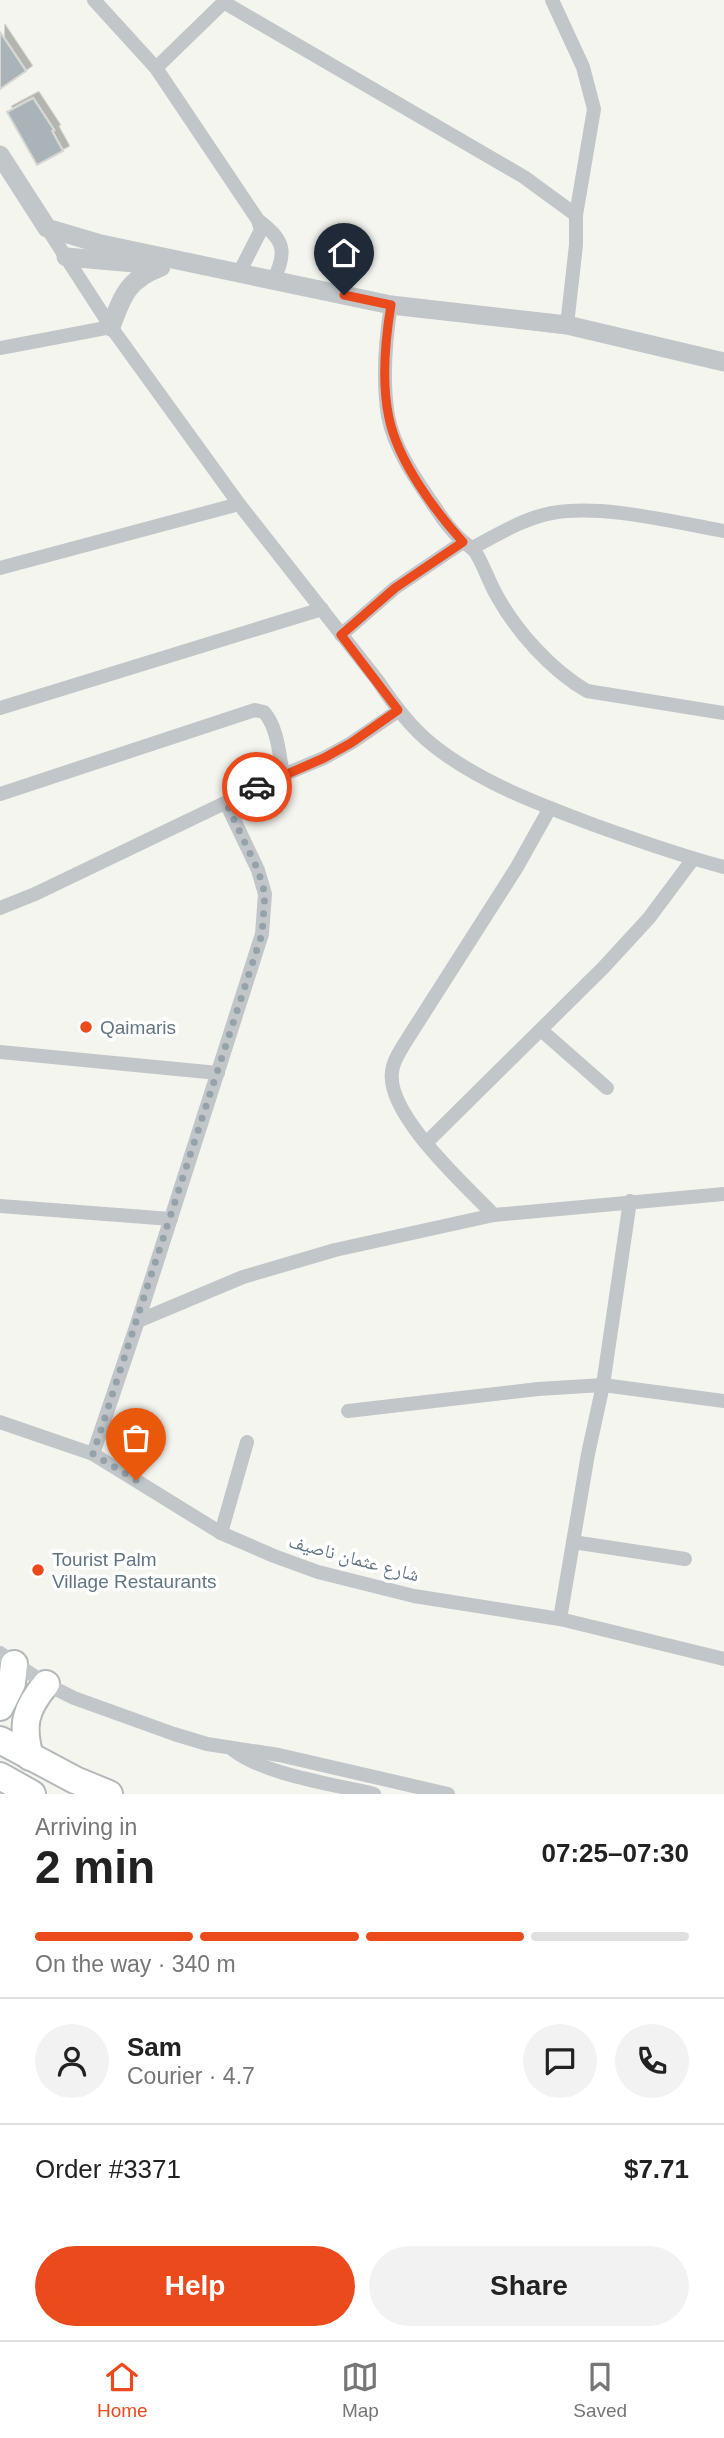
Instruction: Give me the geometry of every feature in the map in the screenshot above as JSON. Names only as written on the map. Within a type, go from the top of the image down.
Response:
[{"type":"highway","points":[[0,1707],[12,1684],[7,1658]]},
{"type":"highway","points":[[30,1757],[25,1738],[26,1718],[33,1699],[46,1684]]},
{"type":"highway","points":[[0,1740],[109,1794]]},
{"type":"highway","points":[[0,1776],[32,1794]]},
{"type":"street","points":[[94,0],[156,68],[258,220],[276,235],[283,250],[283,257],[273,281]]},
{"type":"street","points":[[552,0],[583,67],[594,109],[576,215],[576,245],[567,325]]},
{"type":"street","points":[[156,68],[225,1],[524,177],[576,215]]},
{"type":"street","points":[[0,155],[111,327],[239,504],[398,710],[432,744],[458,763],[550,808],[693,859],[724,867]]},
{"type":"street","points":[[239,273],[261,230],[258,220]]},
{"type":"street","points":[[47,228],[101,244],[391,305],[567,325],[724,362]]},
{"type":"street","points":[[66,257],[165,265],[192,263]]},
{"type":"street","points":[[111,327],[126,291],[143,273],[165,265]]},
{"type":"street","points":[[391,305],[384,348],[389,418],[399,446],[444,521],[468,545],[498,597],[520,628],[545,658],[587,691],[724,713]]},
{"type":"street","points":[[0,348],[111,327]]},
{"type":"street","points":[[0,568],[239,504]]},
{"type":"street","points":[[341,635],[395,588],[468,545],[532,519],[565,511],[586,510],[724,531]]},
{"type":"street","points":[[0,708],[321,609]]},
{"type":"street","points":[[0,794],[255,710],[264,712],[269,717],[283,775]]},
{"type":"street","points":[[0,908],[342,748],[398,710]]},
{"type":"street","points":[[93,1454],[262,934],[265,894],[258,870],[226,803]]},
{"type":"street","points":[[494,1215],[426,1143],[400,1108],[391,1082],[395,1060],[446,975],[517,867],[550,808]]},
{"type":"street","points":[[426,1143],[541,1030],[649,918],[693,859]]},
{"type":"street","points":[[541,1030],[607,1088]]},
{"type":"street","points":[[0,1052],[218,1073]]},
{"type":"street","points":[[138,1321],[243,1277],[335,1251],[494,1215],[724,1194]]},
{"type":"street","points":[[559,1619],[603,1385],[630,1201]]},
{"type":"street","points":[[0,1206],[171,1219]]},
{"type":"street","points":[[348,1411],[603,1385],[724,1401]]},
{"type":"street","name":"شارع عثمان ناصيف","points":[[0,1422],[93,1454],[221,1533],[318,1572],[377,1588],[559,1619],[724,1659]]},
{"type":"street","points":[[221,1533],[247,1443]]},
{"type":"street","points":[[573,1542],[685,1559]]},
{"type":"street","points":[[7,1658],[46,1684],[111,1713],[198,1742],[279,1755],[448,1794]]},
{"type":"street","points":[[231,1748],[243,1758],[267,1768],[374,1794]]},
{"type":"building","points":[[0,32],[26,71],[0,89]]},
{"type":"building","points":[[33,98],[54,130],[52,131],[63,151],[37,165],[7,112]]},
{"type":"way so far","points":[[136,1480],[93,1454],[262,934],[265,894],[258,870],[226,803],[257,787]]},
{"type":"place","name":"Qaimaris","points":[[86,1027]]},
{"type":"place","name":"Tourist Palm Village Restaurants","points":[[38,1570]]},
{"type":"route","points":[[257,787],[324,758],[351,743],[398,710],[341,635],[395,588],[463,542],[444,521],[411,470],[389,418],[384,348],[391,305],[344,295]]}]
